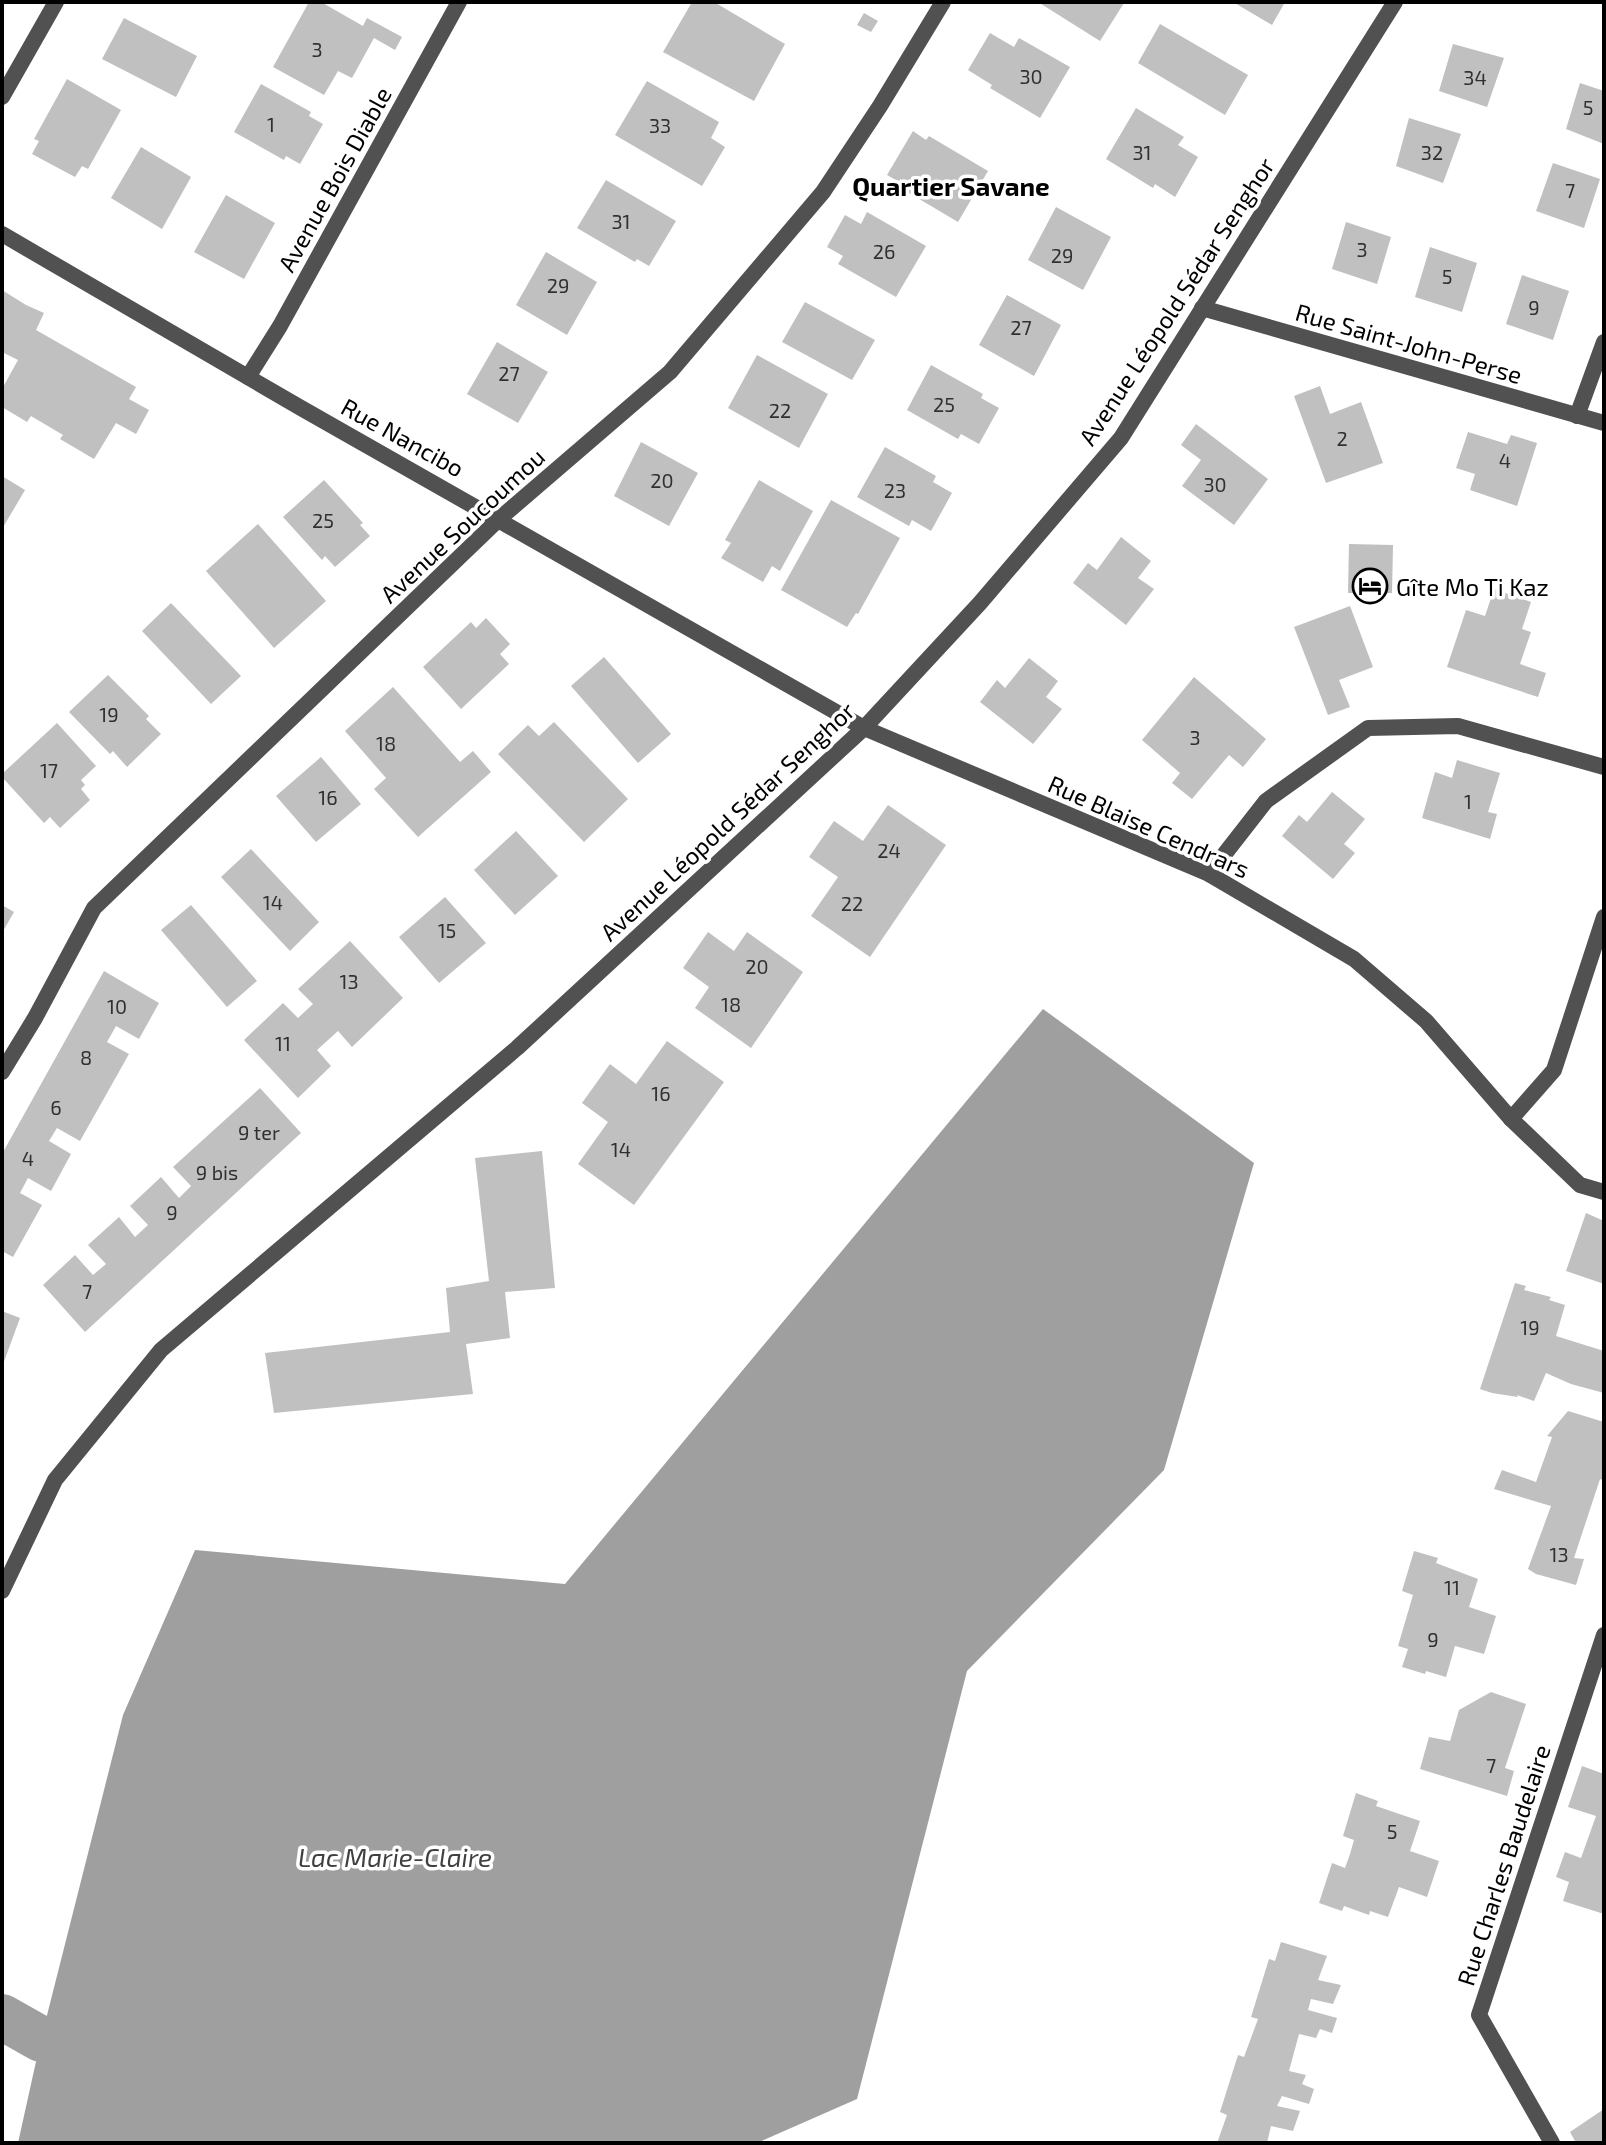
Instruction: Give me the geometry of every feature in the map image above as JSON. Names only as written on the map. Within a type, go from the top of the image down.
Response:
[{"type":"street","points":[[2,97],[56,2]]},
{"type":"street","name":"Avenue Bois Diable","points":[[248,377],[280,326],[459,2]]},
{"type":"street","name":"Avenue Soucoumou","points":[[2,1072],[94,908],[499,519],[670,372],[823,192],[943,2]]},
{"type":"street","name":"Avenue Léopold Sédar Senghor","points":[[2,1591],[55,1480],[161,1350],[517,1048],[864,728],[980,603],[1121,438],[1395,2]]},
{"type":"street","name":"Rue Nancibo","points":[[2,234],[864,728]]},
{"type":"street","name":"Rue Saint-John-Perse","points":[[1202,308],[1604,423]]},
{"type":"street","points":[[1577,416],[1604,342]]},
{"type":"street","points":[[1209,874],[1266,801],[1368,728],[1458,726],[1604,767]]},
{"type":"street","name":"Rue Blaise Cendrars","points":[[864,728],[1209,874],[1354,959],[1426,1021],[1511,1119],[1580,1185],[1604,1192]]},
{"type":"street","points":[[1511,1119],[1554,1070],[1604,917]]},
{"type":"street","name":"Rue Charles Baudelaire","points":[[1552,2143],[1479,2015],[1604,1635]]},
{"type":"water","name":"Lac Marie-Claire","points":[[1043,1009],[1254,1163],[1164,1470],[967,1671],[857,2099],[757,2143],[18,2143],[41,2039],[123,1715],[195,1550],[565,1584]]},
{"type":"building","points":[[309,2],[321,2],[363,26],[367,18],[402,37],[395,50],[374,38],[352,78],[338,71],[324,95],[273,67]]},
{"type":"building","points":[[692,2],[714,2],[785,44],[754,101],[663,52]]},
{"type":"building","points":[[1038,2],[1122,2],[1124,3],[1100,41]]},
{"type":"building","points":[[1233,2],[1285,2],[1272,25]]},
{"type":"building","points":[[864,13],[878,21],[871,32],[857,25]]},
{"type":"building","points":[[124,18],[197,56],[176,97],[102,59]]},
{"type":"building","points":[[1160,24],[1248,75],[1225,115],[1138,63]]},
{"type":"building","points":[[990,33],[1014,47],[1019,38],[1070,67],[1040,118],[990,88],[992,85],[968,70]]},
{"type":"building","points":[[1453,44],[1504,58],[1487,107],[1439,91]]},
{"type":"building","points":[[67,79],[121,110],[88,169],[82,166],[75,177],[32,154],[39,141],[34,139]]},
{"type":"building","points":[[647,81],[719,122],[711,138],[725,147],[702,186],[615,135]]},
{"type":"building","points":[[1580,83],[1604,91],[1604,144],[1566,129]]},
{"type":"building","points":[[261,84],[311,112],[309,116],[323,124],[300,164],[286,156],[284,160],[234,132]]},
{"type":"building","points":[[1136,108],[1184,137],[1178,145],[1198,157],[1175,197],[1155,184],[1153,188],[1106,159]]},
{"type":"building","points":[[1409,118],[1461,134],[1443,183],[1396,166]]},
{"type":"building","points":[[913,131],[926,140],[929,136],[988,171],[958,222],[899,187],[901,183],[887,175]]},
{"type":"building","points":[[141,147],[191,177],[162,229],[111,198]]},
{"type":"building","points":[[1553,163],[1600,179],[1584,228],[1536,211]]},
{"type":"building","points":[[606,180],[676,221],[649,266],[637,259],[635,262],[577,228]]},
{"type":"building","points":[[226,195],[275,223],[244,279],[194,252]]},
{"type":"building","points":[[1056,207],[1111,237],[1083,290],[1028,260]]},
{"type":"building","points":[[867,212],[926,246],[896,297],[838,264],[843,256],[827,247],[845,215],[861,224]]},
{"type":"building","points":[[1346,222],[1391,237],[1377,284],[1332,269]]},
{"type":"building","points":[[1430,247],[1477,263],[1462,312],[1415,297]]},
{"type":"building","points":[[546,252],[597,282],[567,335],[516,305]]},
{"type":"building","points":[[1522,275],[1569,291],[1553,340],[1506,324]]},
{"type":"building","points":[[2,290],[44,313],[36,330],[136,387],[129,399],[149,410],[136,434],[116,423],[94,459],[60,439],[63,435],[31,416],[27,422],[2,407],[2,389],[18,360],[2,352]]},
{"type":"building","points":[[1007,295],[1061,325],[1034,376],[979,345]]},
{"type":"building","points":[[805,302],[875,340],[852,380],[782,342]]},
{"type":"building","points":[[497,342],[548,372],[518,423],[467,394]]},
{"type":"building","points":[[757,355],[828,394],[799,448],[728,408]]},
{"type":"building","points":[[931,365],[983,394],[981,398],[999,408],[979,444],[961,434],[958,439],[907,410]]},
{"type":"building","points":[[1320,386],[1330,414],[1361,402],[1383,463],[1326,483],[1294,396]]},
{"type":"building","points":[[1196,424],[1268,479],[1234,525],[1182,486],[1201,460],[1181,445]]},
{"type":"building","points":[[1468,432],[1507,444],[1511,435],[1537,443],[1517,506],[1470,490],[1475,474],[1456,468]]},
{"type":"building","points":[[641,442],[698,473],[669,526],[614,496]]},
{"type":"building","points":[[885,447],[936,476],[933,482],[952,493],[931,531],[912,520],[909,526],[857,497]]},
{"type":"building","points":[[2,476],[25,490],[2,529]]},
{"type":"building","points":[[324,480],[363,523],[360,525],[370,536],[335,567],[325,556],[322,560],[283,517]]},
{"type":"building","points":[[759,480],[813,511],[780,571],[772,566],[763,582],[721,558],[731,543],[725,540]]},
{"type":"building","points":[[831,500],[900,538],[858,614],[847,627],[781,590]]},
{"type":"building","points":[[258,524],[326,601],[274,648],[206,571]]},
{"type":"building","points":[[1121,537],[1151,561],[1138,578],[1154,589],[1126,625],[1073,583],[1088,563],[1097,570]]},
{"type":"building","points":[[1349,544],[1393,545],[1392,593],[1348,593]]},
{"type":"building","points":[[1494,589],[1531,602],[1522,629],[1531,632],[1520,664],[1546,673],[1538,697],[1447,667],[1466,610],[1485,616]]},
{"type":"building","points":[[171,603],[241,676],[211,704],[142,631]]},
{"type":"building","points":[[1350,606],[1373,667],[1339,680],[1350,707],[1328,715],[1294,627]]},
{"type":"building","points":[[486,618],[510,644],[500,654],[509,664],[461,709],[423,667],[471,622],[476,628]]},
{"type":"building","points":[[604,657],[671,734],[638,763],[571,686]]},
{"type":"building","points":[[1029,658],[1058,681],[1046,697],[1062,709],[1033,744],[980,702],[997,680],[1005,688]]},
{"type":"building","points":[[108,675],[149,716],[146,719],[161,734],[127,767],[69,712]]},
{"type":"building","points":[[1194,677],[1266,739],[1243,767],[1229,755],[1192,799],[1172,783],[1180,773],[1142,740]]},
{"type":"building","points":[[393,687],[460,762],[473,751],[491,772],[418,837],[374,789],[386,778],[345,731]]},
{"type":"building","points":[[554,722],[628,799],[584,842],[498,754],[528,725],[539,736]]},
{"type":"building","points":[[57,723],[96,766],[81,780],[85,785],[81,789],[90,800],[60,828],[50,817],[44,823],[2,777]]},
{"type":"building","points":[[321,757],[361,804],[316,842],[276,796]]},
{"type":"building","points":[[1457,760],[1500,773],[1488,812],[1497,814],[1490,839],[1422,818],[1435,772],[1452,778]]},
{"type":"building","points":[[1332,792],[1365,819],[1344,844],[1355,853],[1333,879],[1282,836],[1299,815],[1307,822]]},
{"type":"building","points":[[888,805],[946,845],[870,957],[811,916],[838,877],[809,857],[834,821],[863,841]]},
{"type":"building","points":[[516,831],[558,876],[515,915],[474,870]]},
{"type":"building","points":[[251,849],[319,922],[290,951],[221,877]]},
{"type":"building","points":[[445,897],[486,943],[439,983],[399,937]]},
{"type":"building","points":[[2,905],[14,912],[2,933]]},
{"type":"building","points":[[191,905],[257,981],[227,1007],[161,930]]},
{"type":"building","points":[[708,932],[734,951],[747,932],[803,972],[751,1048],[695,1008],[709,987],[683,968]]},
{"type":"building","points":[[350,941],[403,998],[352,1047],[338,1031],[317,1050],[331,1066],[298,1098],[244,1040],[283,1003],[298,1018],[313,1004],[298,989]]},
{"type":"building","points":[[104,971],[159,1003],[139,1039],[116,1026],[107,1042],[129,1054],[80,1141],[57,1128],[49,1141],[71,1154],[51,1191],[28,1178],[20,1193],[42,1205],[13,1257],[2,1251],[2,1154]]},
{"type":"building","points":[[667,1041],[724,1082],[634,1205],[578,1164],[608,1122],[582,1103],[610,1064],[636,1084]]},
{"type":"building","points":[[260,1088],[301,1133],[85,1332],[43,1285],[75,1255],[93,1275],[106,1264],[88,1245],[119,1217],[135,1237],[148,1225],[130,1206],[161,1177],[179,1198],[191,1186],[173,1167]]},
{"type":"building","points":[[542,1151],[555,1288],[505,1292],[510,1338],[466,1344],[473,1394],[274,1413],[265,1353],[450,1332],[446,1288],[489,1281],[475,1158]]},
{"type":"building","points":[[1586,1213],[1604,1221],[1604,1284],[1566,1271]]},
{"type":"building","points":[[1515,1283],[1526,1286],[1524,1290],[1551,1297],[1549,1300],[1565,1305],[1556,1336],[1604,1351],[1604,1393],[1546,1373],[1534,1401],[1480,1389]]},
{"type":"building","points":[[2,1311],[20,1318],[2,1367]]},
{"type":"building","points":[[1568,1411],[1604,1422],[1604,1481],[1600,1479],[1574,1558],[1584,1559],[1576,1585],[1528,1569],[1551,1506],[1494,1489],[1502,1470],[1536,1482],[1552,1437],[1547,1436]]},
{"type":"building","points":[[1414,1551],[1438,1558],[1436,1563],[1478,1579],[1469,1607],[1496,1616],[1484,1654],[1455,1646],[1446,1677],[1402,1667],[1408,1649],[1398,1646],[1413,1595],[1402,1591]]},
{"type":"building","points":[[1491,1692],[1526,1704],[1505,1768],[1514,1771],[1507,1796],[1420,1769],[1429,1737],[1450,1741],[1459,1710]]},
{"type":"building","points":[[1582,1766],[1604,1774],[1604,1914],[1563,1901],[1569,1882],[1556,1877],[1565,1852],[1581,1858],[1596,1816],[1568,1807]]},
{"type":"building","points":[[1356,1793],[1378,1801],[1376,1806],[1420,1821],[1410,1851],[1439,1861],[1427,1897],[1399,1887],[1388,1917],[1370,1911],[1369,1915],[1344,1906],[1342,1911],[1319,1903],[1332,1863],[1345,1868],[1350,1854],[1354,1840],[1343,1836]]},
{"type":"building","points":[[1281,1942],[1327,1956],[1318,1980],[1341,1985],[1333,2004],[1311,1999],[1308,2010],[1337,2018],[1332,2033],[1320,2029],[1316,2038],[1299,2034],[1289,2071],[1306,2075],[1302,2084],[1314,2089],[1309,2104],[1282,2096],[1277,2106],[1300,2111],[1293,2131],[1271,2126],[1267,2143],[1217,2143],[1227,2115],[1220,2112],[1238,2055],[1244,2057],[1258,2019],[1251,2017],[1269,1959],[1275,1961]]},
{"type":"building","points":[[1604,2109],[1604,2143],[1576,2143],[1570,2132]]},
{"type":"waterway","points":[[2,2017],[41,2039]]},
{"type":"place","name":"Gîte Mo Ti Kaz","points":[[1370,586]]},
{"type":"district","name":"Quartier Savane","points":[[951,185]]}]
